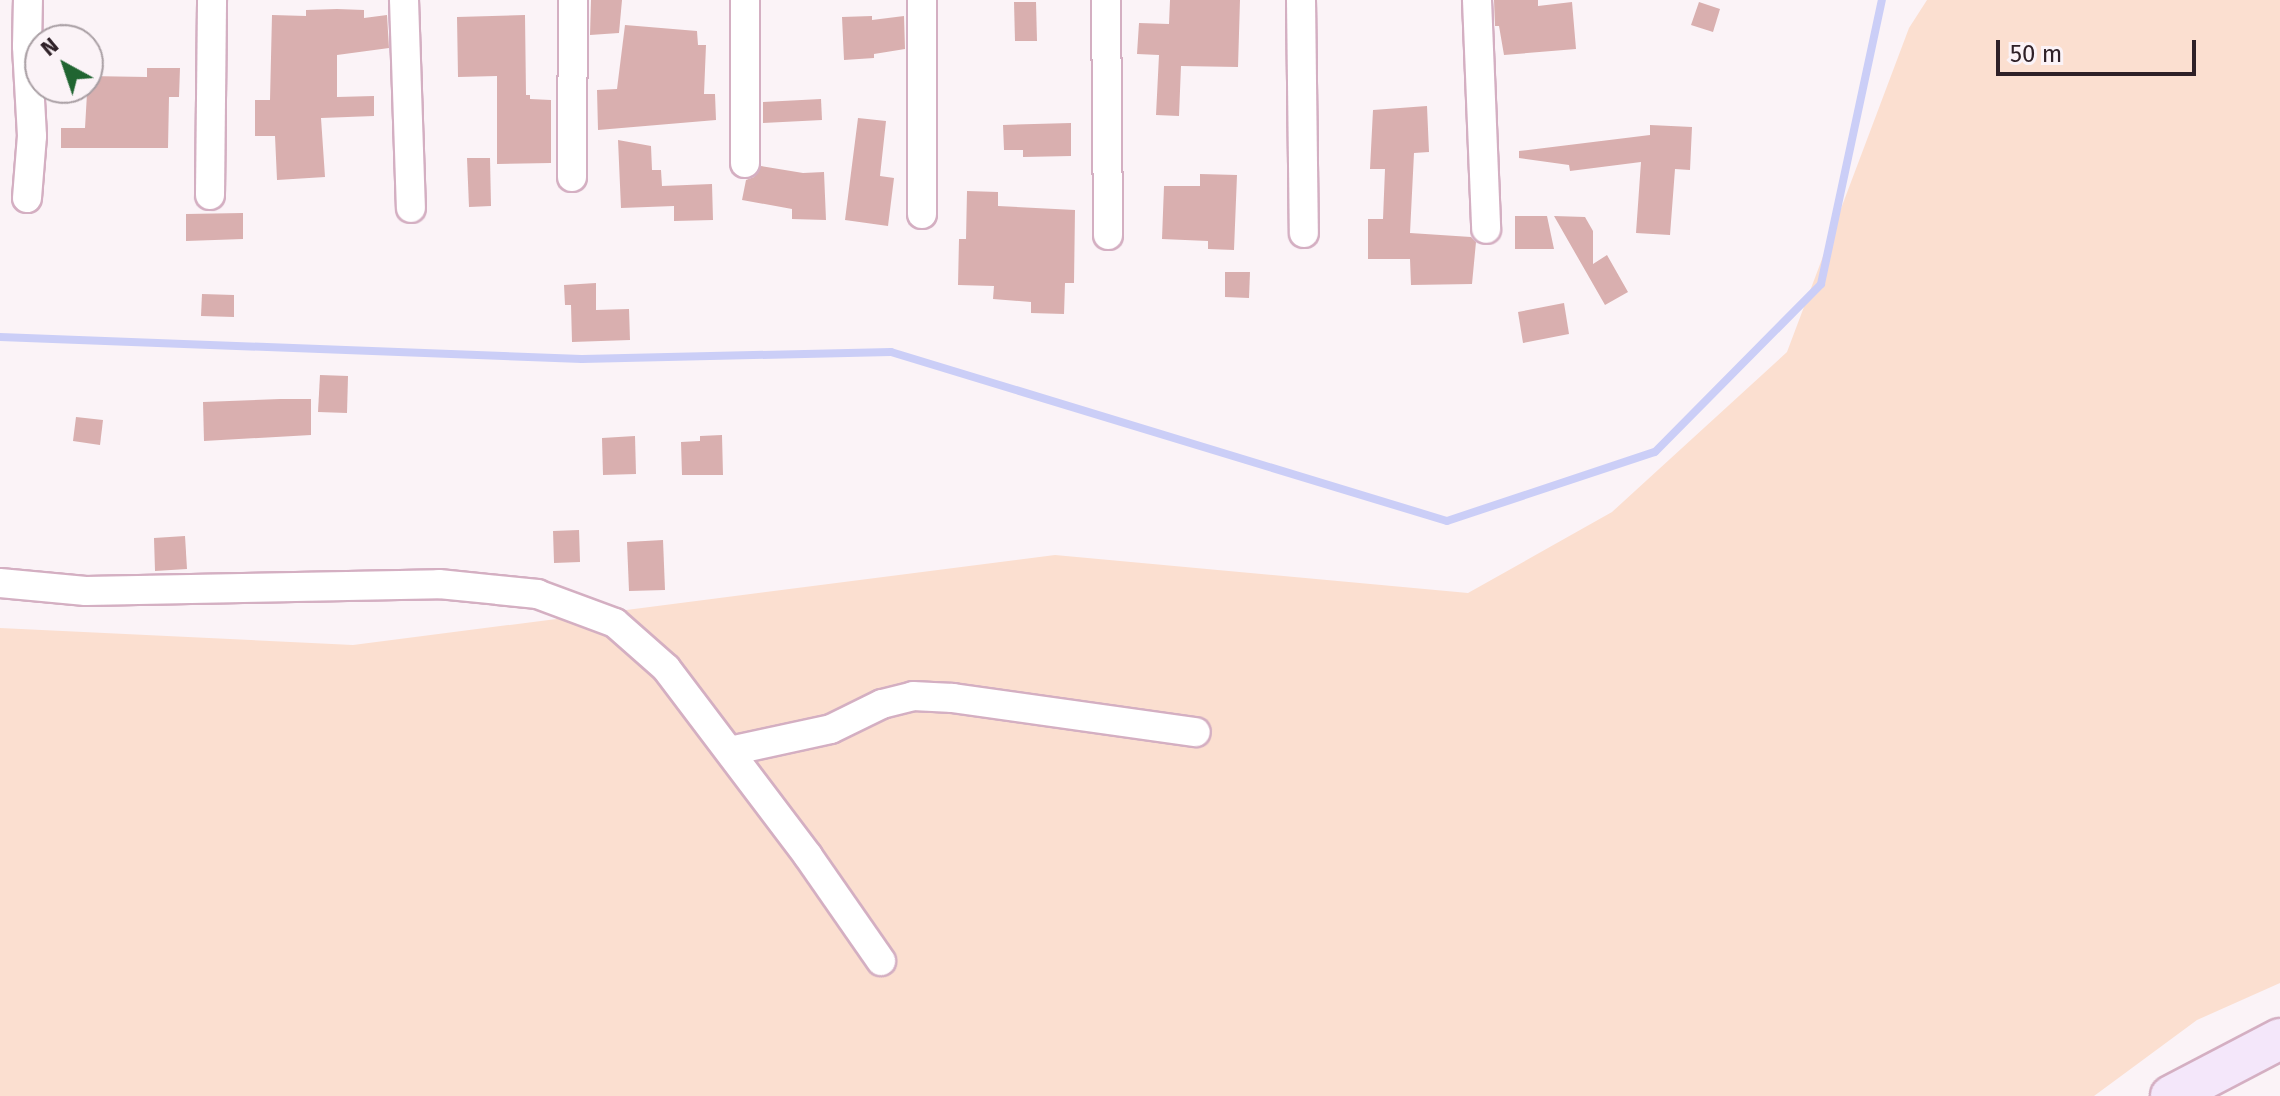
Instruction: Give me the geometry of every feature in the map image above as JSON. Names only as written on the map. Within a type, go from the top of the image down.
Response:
[{"type":"street","points":[[27,198],[32,136],[28,0]]},
{"type":"street","points":[[210,195],[212,0]]},
{"type":"street","points":[[404,0],[411,208]]},
{"type":"street","points":[[572,177],[573,0]]},
{"type":"street","points":[[745,0],[745,163]]},
{"type":"street","points":[[922,0],[922,214]]},
{"type":"street","points":[[1106,0],[1108,235]]},
{"type":"street","points":[[1301,0],[1304,233]]},
{"type":"street","points":[[1477,0],[1486,229]]},
{"type":"street","points":[[0,583],[86,591],[439,584],[537,594],[615,623],[666,668],[730,751],[881,961]]},
{"type":"street","points":[[730,751],[831,729],[882,704],[913,696],[953,698],[1196,732]]},
{"type":"street","points":[[2171,1096],[2280,1039]]},
{"type":"shaded area","points":[[1927,0],[2280,0],[2280,983],[2197,1020],[2094,1096],[0,1096],[0,628],[353,645],[1055,555],[1468,593],[1612,512],[1787,352],[1909,28]]},
{"type":"building","points":[[591,0],[622,0],[619,33],[590,35]]},
{"type":"building","points":[[1170,0],[1240,0],[1238,67],[1181,66],[1179,116],[1156,115],[1159,55],[1137,54],[1139,23],[1169,24]]},
{"type":"building","points":[[1494,0],[1538,0],[1538,6],[1572,2],[1576,49],[1504,55],[1499,26],[1495,26]]},
{"type":"building","points":[[1014,2],[1036,2],[1037,41],[1015,41]]},
{"type":"building","points":[[1699,2],[1720,9],[1713,32],[1691,25]]},
{"type":"building","points":[[306,10],[364,10],[364,18],[387,15],[389,48],[337,55],[337,97],[374,96],[374,116],[321,118],[325,177],[277,180],[275,136],[255,136],[255,100],[270,100],[272,15],[306,16]]},
{"type":"building","points":[[525,15],[526,95],[530,95],[530,99],[551,100],[551,163],[497,164],[497,76],[458,77],[457,17]]},
{"type":"building","points":[[872,16],[872,20],[904,16],[905,49],[874,54],[874,58],[844,60],[842,17]]},
{"type":"building","points":[[625,25],[697,31],[698,45],[706,45],[704,94],[715,94],[716,120],[598,130],[597,90],[617,89]]},
{"type":"building","points":[[147,68],[180,68],[179,97],[169,97],[168,148],[61,148],[61,128],[85,128],[86,104],[104,104],[104,76],[147,77]]},
{"type":"building","points":[[821,99],[822,120],[763,123],[763,102]]},
{"type":"building","points":[[1427,106],[1429,152],[1414,153],[1410,233],[1471,237],[1476,242],[1472,284],[1411,285],[1410,259],[1368,259],[1368,219],[1383,219],[1385,169],[1370,169],[1373,110]]},
{"type":"building","points":[[858,118],[886,121],[880,176],[894,178],[888,226],[845,220]]},
{"type":"building","points":[[1071,123],[1071,156],[1023,157],[1023,150],[1004,150],[1003,125]]},
{"type":"building","points":[[1650,125],[1692,127],[1690,170],[1675,169],[1670,235],[1636,233],[1641,162],[1570,171],[1569,165],[1519,158],[1519,151],[1650,135]]},
{"type":"building","points":[[618,140],[651,146],[652,170],[661,170],[662,186],[712,184],[713,220],[674,221],[674,206],[621,208]]},
{"type":"building","points":[[467,158],[490,158],[491,206],[469,207]]},
{"type":"building","points":[[761,166],[803,173],[824,172],[826,220],[792,219],[792,209],[742,200],[746,180],[754,177]]},
{"type":"building","points":[[1200,174],[1237,175],[1234,250],[1208,249],[1208,241],[1162,239],[1164,186],[1200,186]]},
{"type":"building","points":[[967,191],[998,192],[998,206],[1075,210],[1074,283],[1065,283],[1064,314],[1031,313],[1031,302],[993,299],[994,286],[958,285],[959,239],[966,239]]},
{"type":"building","points":[[243,213],[243,239],[186,241],[186,214]]},
{"type":"building","points":[[1515,216],[1547,216],[1554,249],[1515,249]]},
{"type":"building","points":[[1554,216],[1585,217],[1593,231],[1593,264],[1607,255],[1628,292],[1605,305]]},
{"type":"building","points":[[1225,272],[1250,272],[1249,298],[1225,297]]},
{"type":"building","points":[[596,283],[596,310],[629,309],[630,340],[572,342],[571,305],[565,305],[564,285]]},
{"type":"building","points":[[202,294],[234,295],[234,317],[201,316]]},
{"type":"building","points":[[1564,303],[1569,334],[1523,343],[1518,312]]},
{"type":"building","points":[[320,375],[348,376],[347,413],[318,412]]},
{"type":"building","points":[[311,399],[311,435],[204,441],[203,402]]},
{"type":"building","points":[[76,417],[103,420],[100,445],[73,441]]},
{"type":"building","points":[[722,435],[723,475],[682,475],[681,442],[700,441],[700,436]]},
{"type":"building","points":[[635,436],[636,474],[603,475],[602,438]]},
{"type":"building","points":[[579,530],[580,562],[554,563],[553,531]]},
{"type":"building","points":[[185,536],[187,569],[155,571],[154,538]]},
{"type":"building","points":[[663,540],[665,590],[629,591],[627,542]]},
{"type":"waterway","points":[[0,337],[582,359],[891,352],[1447,521],[1655,452],[1821,284],[1882,0]]}]
